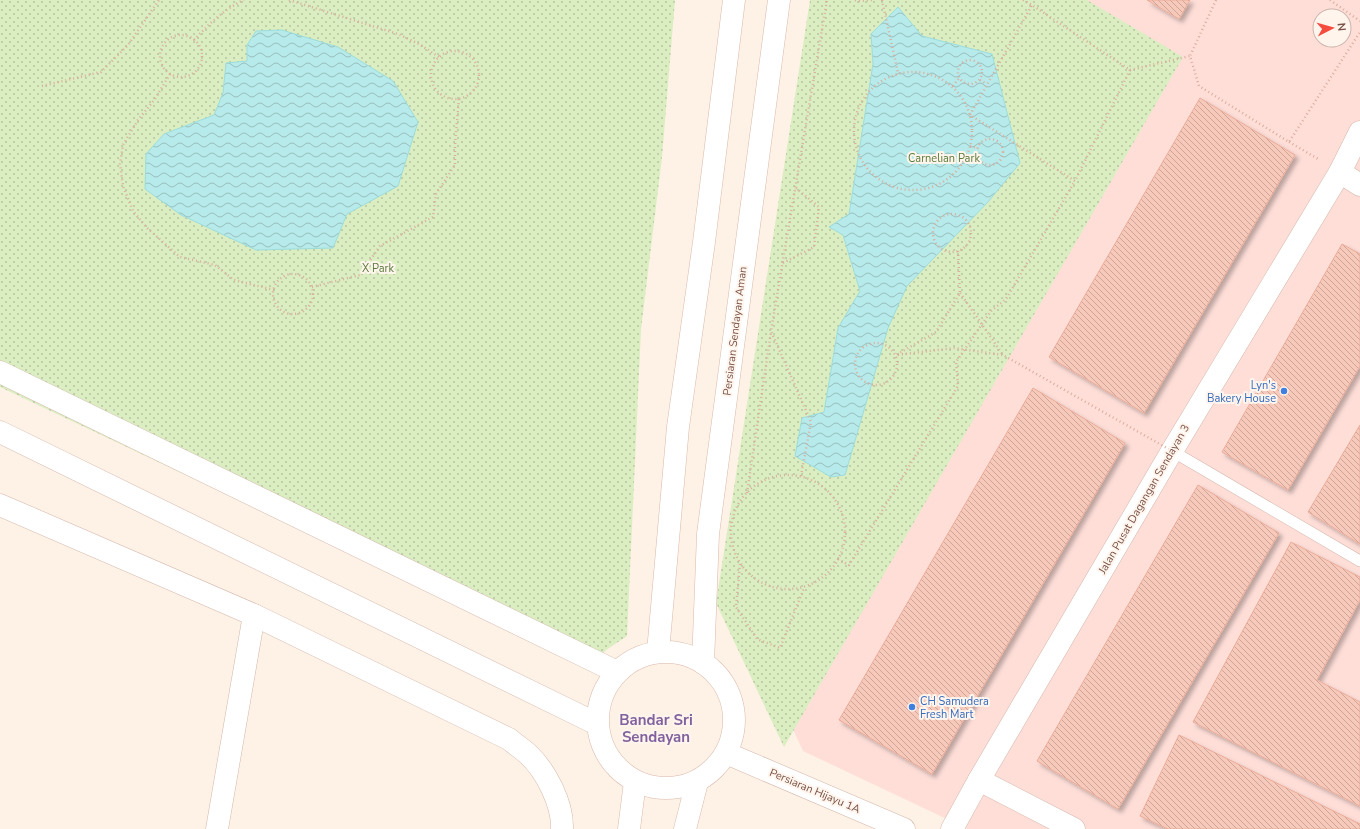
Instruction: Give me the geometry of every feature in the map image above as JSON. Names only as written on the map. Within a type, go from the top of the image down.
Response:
[{"type":"street","points":[[658,652],[678,427],[704,242],[734,0]]},
{"type":"street","name":"Persiaran Sendayan Aman","points":[[703,663],[708,534],[779,0]]},
{"type":"street","name":"Jalan Pusat Dagangan Sendayan 3","points":[[952,829],[979,780],[1172,451],[1340,172],[1360,132]]},
{"type":"street","points":[[1340,172],[1360,185]]},
{"type":"street","points":[[0,372],[617,672]]},
{"type":"street","points":[[0,432],[597,724]]},
{"type":"street","points":[[0,505],[254,615],[509,739],[529,755],[544,774],[557,800],[563,823],[562,829]]},
{"type":"street","points":[[217,829],[254,615]]},
{"type":"street","points":[[658,652],[682,654],[703,663],[718,677],[729,694],[734,714],[732,735],[726,754],[713,770],[697,782],[677,788],[656,788],[635,782],[616,768],[603,748],[597,724],[599,705],[606,687],[617,672],[629,662],[658,652]]},
{"type":"street","name":"Persiaran Hijayu 1A","points":[[726,754],[904,829]]},
{"type":"street","points":[[979,780],[1074,829]]},
{"type":"street","points":[[629,829],[635,782]]},
{"type":"street","points":[[685,829],[697,782]]},
{"type":"lane","points":[[1172,451],[1360,561]]},
{"type":"path","points":[[42,86],[101,72],[128,45],[159,0]]},
{"type":"path","points":[[230,0],[232,5]]},
{"type":"path","points":[[194,40],[211,21],[232,5],[244,0]]},
{"type":"path","points":[[289,0],[398,34],[420,44],[439,57]]},
{"type":"path","points":[[747,493],[771,331],[827,0]]},
{"type":"path","points":[[855,0],[872,0]]},
{"type":"path","points":[[882,0],[898,73]]},
{"type":"path","points":[[1022,0],[1130,70],[1190,56]]},
{"type":"path","points":[[1216,0],[1190,56],[1199,86],[1340,172]]},
{"type":"path","points":[[1330,0],[1360,21]]},
{"type":"path","points":[[970,115],[1032,6]]},
{"type":"path","points":[[1290,142],[1360,32]]},
{"type":"path","points":[[175,36],[188,36],[198,44],[201,51],[202,58],[200,65],[190,75],[184,77],[170,74],[162,64],[161,50],[168,39],[175,36]]},
{"type":"path","points":[[453,51],[467,54],[473,60],[479,75],[473,90],[467,96],[459,98],[444,96],[433,85],[431,77],[434,63],[439,57],[445,53],[453,51]]},
{"type":"path","points":[[973,61],[981,68],[982,72],[980,80],[976,83],[965,83],[960,77],[959,70],[962,64],[966,62],[973,61]]},
{"type":"path","points":[[838,558],[849,565],[958,386],[956,362],[991,311],[1006,299],[1075,181],[1130,70]]},
{"type":"path","points":[[917,71],[936,76],[953,86],[965,102],[972,121],[972,141],[965,160],[953,175],[936,186],[917,191],[897,188],[879,180],[865,166],[856,149],[854,130],[857,111],[866,94],[880,81],[898,73],[917,71]]},
{"type":"path","points":[[170,74],[123,145],[120,164],[123,186],[133,211],[147,228],[180,257],[215,265],[234,280],[274,290]]},
{"type":"path","points":[[953,86],[960,77]]},
{"type":"path","points":[[980,80],[988,84]]},
{"type":"path","points":[[312,287],[360,275],[380,246],[433,217],[436,194],[455,165],[459,98]]},
{"type":"path","points":[[970,115],[1075,181]]},
{"type":"path","points":[[998,142],[1002,135]]},
{"type":"path","points":[[986,139],[995,140],[998,142],[1001,145],[1003,154],[999,161],[987,164],[980,160],[978,156],[978,148],[983,141],[986,139]]},
{"type":"path","points":[[970,146],[978,148]]},
{"type":"path","points":[[783,263],[814,247],[819,207],[796,188]]},
{"type":"path","points":[[954,215],[960,216],[968,224],[970,237],[968,243],[964,248],[958,251],[946,251],[940,248],[936,243],[933,232],[934,226],[942,217],[954,215]]},
{"type":"path","points":[[958,251],[960,293],[1003,355]]},
{"type":"path","points":[[292,274],[304,277],[312,287],[314,294],[309,306],[297,314],[284,312],[275,302],[274,290],[276,284],[286,275],[292,274]]},
{"type":"path","points":[[896,356],[936,332],[960,293]]},
{"type":"path","points":[[771,331],[811,422],[801,476]]},
{"type":"path","points":[[880,343],[887,345],[896,356],[897,369],[894,376],[883,384],[869,384],[863,380],[856,368],[855,362],[857,355],[866,345],[880,343]]},
{"type":"path","points":[[896,356],[954,348],[1003,355],[1172,451]]},
{"type":"path","points":[[782,475],[801,476],[819,484],[833,497],[843,515],[846,533],[842,551],[834,567],[821,580],[805,588],[786,590],[769,587],[753,578],[740,564],[733,547],[731,528],[736,509],[747,493],[762,481],[782,475]]},
{"type":"path","points":[[740,564],[736,607],[757,639],[780,648],[805,588]]},
{"type":"shaded area","points":[[820,0],[1360,0],[1360,829],[968,829],[803,751],[740,614]]},
{"type":"green space","name":"X Park","points":[[0,0],[675,0],[662,157],[641,329],[627,636],[606,650],[591,667],[0,387]]},
{"type":"green space","name":"Carnelian Park","points":[[810,0],[1087,0],[1183,57],[784,747],[716,603]]},
{"type":"water","points":[[898,7],[922,36],[992,54],[1020,163],[988,202],[907,286],[888,328],[845,475],[831,477],[795,456],[802,418],[824,412],[838,328],[860,291],[843,235],[829,227],[849,214],[873,64],[871,34]]},
{"type":"water","points":[[282,30],[338,47],[393,81],[418,122],[398,186],[347,214],[333,248],[256,250],[181,215],[145,189],[146,154],[164,134],[214,115],[223,93],[226,63],[247,61],[247,45],[256,31]]},
{"type":"building","points":[[1147,0],[1190,0],[1179,19]]},
{"type":"building","points":[[1200,98],[1295,155],[1144,413],[1049,357]]},
{"type":"building","points":[[1342,244],[1360,254],[1360,366],[1288,490],[1222,452]]},
{"type":"building","points":[[1033,388],[1125,443],[932,774],[839,720]]},
{"type":"building","points":[[1360,425],[1360,544],[1308,512]]},
{"type":"building","points":[[1198,485],[1279,533],[1118,809],[1037,761]]},
{"type":"building","points":[[1291,542],[1360,577],[1360,600],[1317,680],[1360,702],[1360,806],[1193,722]]},
{"type":"building","points":[[1179,735],[1360,824],[1360,829],[1168,829],[1140,816]]},
{"type":"place","name":"Lyn's Bakery House","points":[[1284,391]]},
{"type":"place","name":"CH Samudera Fresh Mart","points":[[912,707]]},
{"type":"district","name":"Bandar Sri Sendayan","points":[[656,728]]}]
